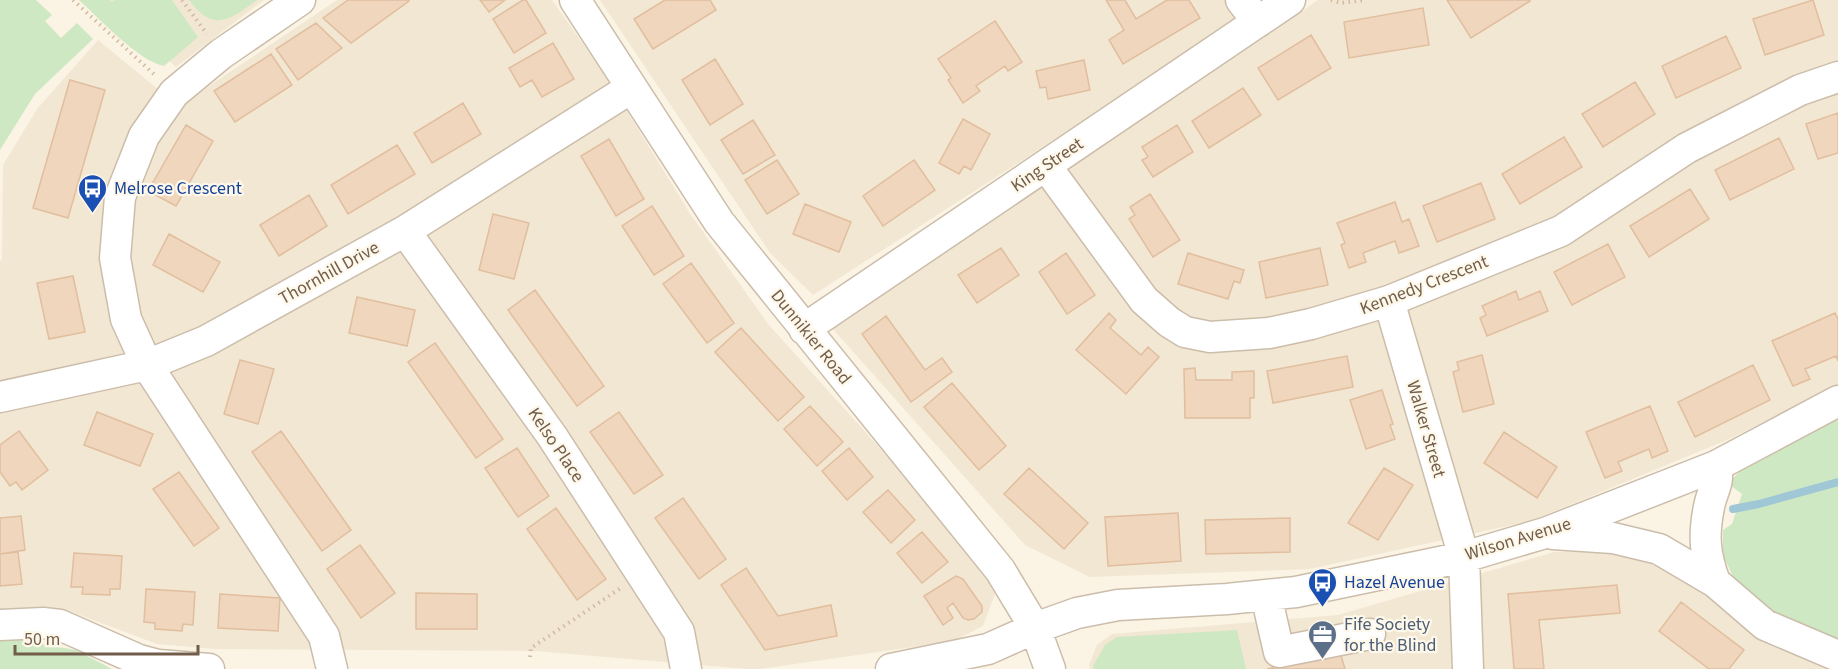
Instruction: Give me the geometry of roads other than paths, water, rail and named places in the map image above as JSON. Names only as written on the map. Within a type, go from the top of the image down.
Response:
[{"type":"street","points":[[300,0],[221,54],[174,93],[144,136],[120,197],[116,258],[126,319],[147,365],[324,636],[332,669]]},
{"type":"street","name":"King Street","points":[[804,329],[1046,166],[1250,11],[1290,0]]},
{"type":"street","name":"Dunnikier Road","points":[[583,2],[632,88],[719,222],[1000,570],[1035,628],[1050,669]]},
{"type":"street","name":"Kennedy Crescent","points":[[1046,166],[1144,300],[1169,322],[1185,332],[1210,337],[1269,333],[1311,324],[1389,301],[1561,231],[1687,148],[1800,90],[1838,77]]},
{"type":"street","name":"Thornhill Drive","points":[[0,397],[147,365],[206,341],[405,231],[632,88]]},
{"type":"street","name":"Kelso Place","points":[[405,231],[552,436],[679,632],[686,669]]},
{"type":"street","name":"Walker Street","points":[[1389,301],[1464,557]]},
{"type":"street","name":"Wilson Avenue","points":[[891,669],[988,649],[1035,628],[1077,613],[1106,607],[1296,592],[1464,557],[1545,533],[1716,466],[1838,400]]},
{"type":"street","points":[[1715,582],[1707,561],[1705,539],[1709,505],[1718,478],[1716,466]]},
{"type":"street","points":[[1545,533],[1613,538],[1659,549],[1715,582],[1765,625],[1838,656]]},
{"type":"street","points":[[1464,557],[1468,669]]},
{"type":"street","points":[[1266,596],[1280,652],[1370,634]]},
{"type":"street","points":[[0,625],[60,624],[139,660],[158,665],[209,669]]},
{"type":"waterway","points":[[1733,509],[1838,482]]},
{"type":"place","name":"Melrose Crescent","points":[[93,214]]},
{"type":"place","name":"Hazel Avenue","points":[[1323,608]]},
{"type":"place","name":"Fife Society for the Blind","points":[[1323,660]]}]
